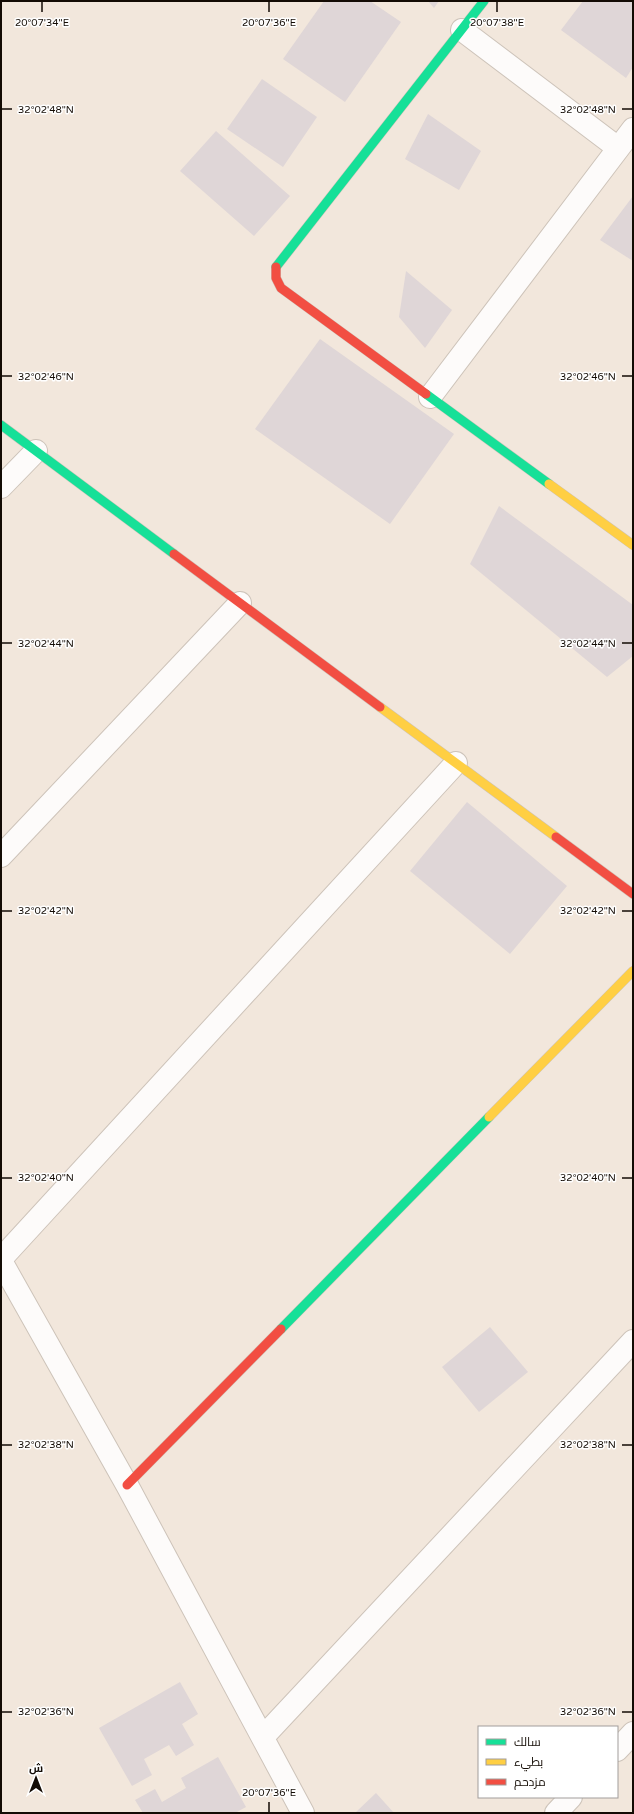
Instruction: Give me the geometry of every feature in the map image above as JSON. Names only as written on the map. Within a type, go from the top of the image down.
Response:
[{"type":"street","points":[[484,1],[276,267],[274,274],[276,281],[281,288],[633,545]]},
{"type":"street","points":[[462,30],[618,148]]},
{"type":"street","points":[[430,397],[633,129]]},
{"type":"street","points":[[1,425],[633,894]]},
{"type":"street","points":[[1,487],[36,451]]},
{"type":"street","points":[[1,856],[240,603]]},
{"type":"street","points":[[303,1813],[127,1485],[1,1260],[456,763]]},
{"type":"street","points":[[127,1485],[633,971]]},
{"type":"street","points":[[263,1737],[633,1341]]},
{"type":"street","points":[[618,1749],[633,1733]]},
{"type":"street","points":[[556,1813],[571,1798]]},
{"type":"building","points":[[324,1],[370,1],[401,22],[345,102],[283,59]]},
{"type":"building","points":[[428,1],[439,1],[434,8]]},
{"type":"building","points":[[583,1],[633,1],[633,67],[626,78],[561,30]]},
{"type":"building","points":[[262,79],[317,117],[283,167],[227,129]]},
{"type":"building","points":[[428,114],[481,151],[459,190],[405,159]]},
{"type":"building","points":[[216,131],[290,196],[254,236],[180,171]]},
{"type":"building","points":[[633,196],[633,261],[600,240]]},
{"type":"building","points":[[406,271],[452,310],[425,348],[399,317]]},
{"type":"building","points":[[320,339],[454,434],[390,524],[255,429]]},
{"type":"building","points":[[499,506],[633,605],[633,656],[607,677],[470,564]]},
{"type":"building","points":[[467,802],[567,886],[510,954],[410,871]]},
{"type":"building","points":[[490,1327],[528,1372],[479,1412],[442,1367]]},
{"type":"building","points":[[180,1682],[198,1714],[182,1724],[194,1745],[176,1756],[169,1745],[144,1759],[152,1775],[132,1786],[99,1728]]},
{"type":"building","points":[[218,1757],[246,1807],[235,1813],[143,1813],[135,1800],[155,1789],[162,1802],[186,1788],[181,1778]]},
{"type":"building","points":[[376,1793],[394,1813],[355,1813]]},
{"type":"traffic: fast","points":[[276,267],[484,1]]},
{"type":"traffic: fast","points":[[426,394],[549,484]]},
{"type":"traffic: fast","points":[[1,425],[174,554]]},
{"type":"traffic: fast","points":[[281,1329],[489,1117]]},
{"type":"traffic: slow","points":[[549,484],[633,545]]},
{"type":"traffic: slow","points":[[380,707],[556,837]]},
{"type":"traffic: slow","points":[[489,1117],[633,971]]},
{"type":"traffic: jam","points":[[276,267],[276,278],[281,288],[426,394]]},
{"type":"traffic: jam","points":[[174,554],[380,707]]},
{"type":"traffic: jam","points":[[556,837],[633,894]]},
{"type":"traffic: jam","points":[[127,1485],[281,1329]]}]
